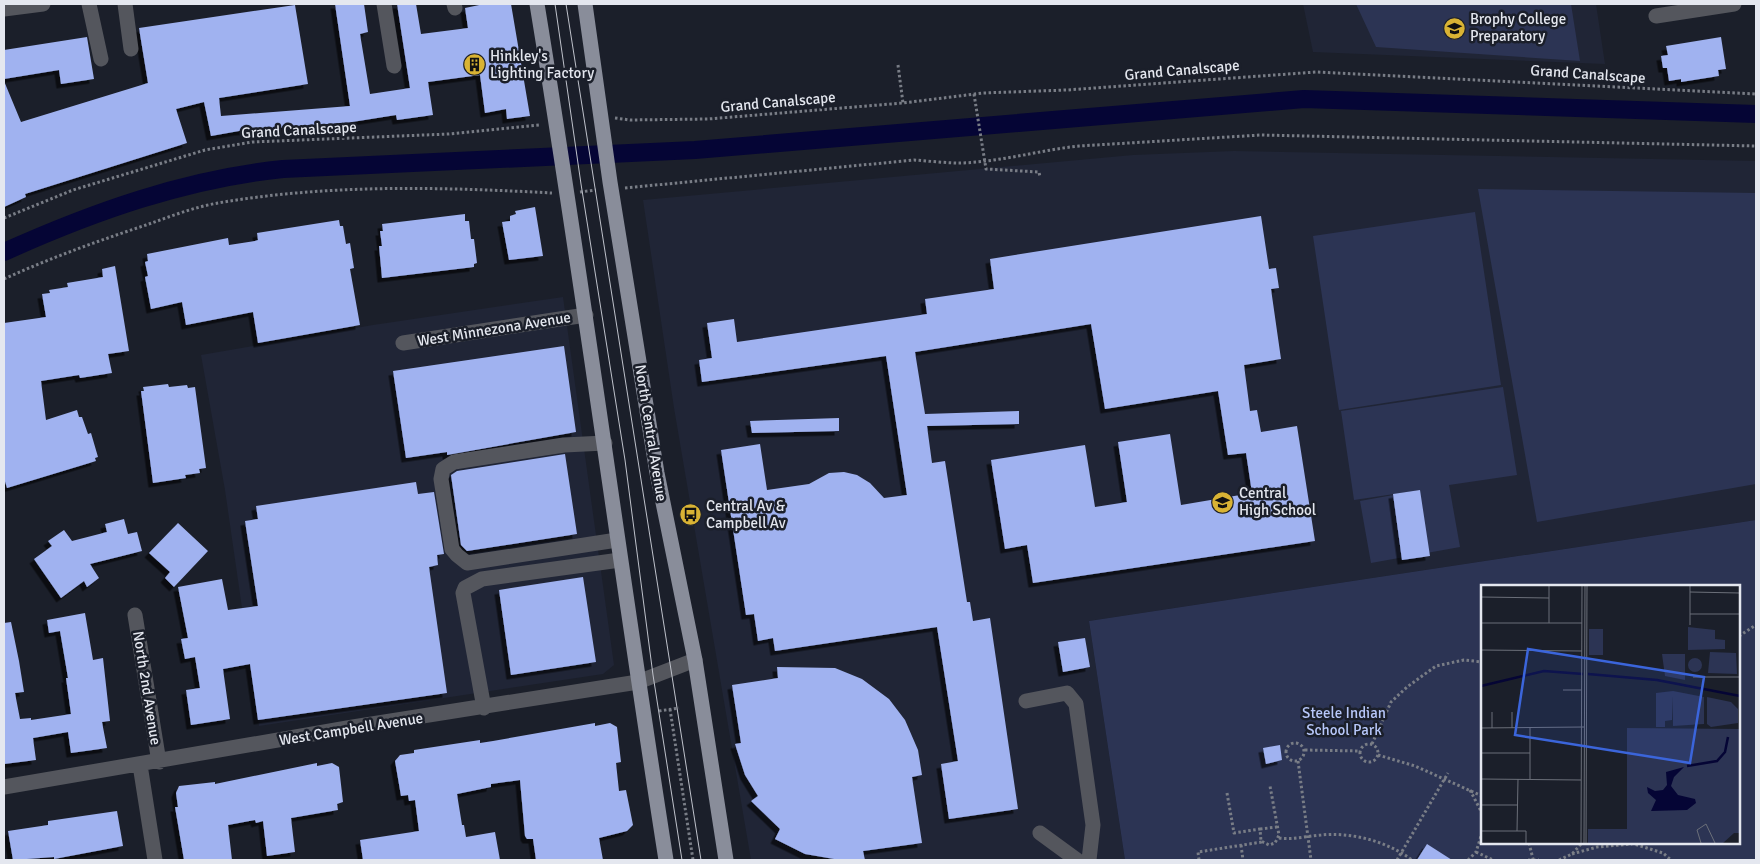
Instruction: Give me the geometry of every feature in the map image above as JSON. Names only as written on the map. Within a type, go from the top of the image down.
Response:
[{"type":"main road","points":[[537,4],[568,189],[605,443],[617,540],[666,860]]},
{"type":"main road","name":"North Central Avenue","points":[[585,4],[606,124],[611,185],[657,473],[695,660],[726,860]]},
{"type":"street","points":[[4,9],[43,4]]},
{"type":"street","points":[[89,4],[101,59]]},
{"type":"street","points":[[125,4],[132,49]]},
{"type":"street","points":[[384,4],[394,66]]},
{"type":"street","points":[[1656,16],[1734,4]]},
{"type":"street","name":"West Minnezona Avenue","points":[[402,343],[586,315]]},
{"type":"street","points":[[605,443],[564,445],[454,462],[443,469],[441,479],[452,549],[457,556],[467,562],[617,540]]},
{"type":"street","points":[[484,708],[463,593],[465,588],[482,579],[620,560]]},
{"type":"street","name":"North 2nd Avenue","points":[[135,615],[159,762]]},
{"type":"street","name":"West Campbell Avenue","points":[[4,786],[159,762],[354,727],[484,708],[638,682],[695,660]]},
{"type":"street","points":[[1026,701],[1068,693],[1076,704],[1093,825],[1089,860]]},
{"type":"street","name":"North 2nd Avenue","points":[[140,765],[154,860]]},
{"type":"street","points":[[1040,833],[1077,860]]},
{"type":"path","points":[[898,65],[903,103]]},
{"type":"path","name":"Grand Canalscape","points":[[606,124],[630,120],[708,119],[903,103],[974,94],[1067,90],[1316,72],[1756,94]]},
{"type":"path","points":[[974,94],[986,170],[1039,172],[1040,177]]},
{"type":"path","name":"Grand Canalscape","points":[[4,218],[73,190],[214,148],[252,142],[449,134],[546,125]]},
{"type":"path","points":[[4,279],[119,234],[216,203],[272,196],[338,191],[457,188],[568,189],[914,160],[959,163],[1026,156],[1079,146],[1261,135],[1756,146]]},
{"type":"path","points":[[1740,635],[1756,625]]},
{"type":"path","points":[[1372,744],[1391,702],[1414,682],[1436,666],[1464,660],[1481,662]]},
{"type":"path","points":[[658,711],[678,708]]},
{"type":"path","points":[[670,709],[693,860]]},
{"type":"path","points":[[1298,761],[1292,760],[1287,756],[1288,747],[1296,743],[1305,750]]},
{"type":"path","points":[[1372,744],[1378,750],[1378,755],[1372,762],[1366,762],[1361,758],[1360,751],[1363,746],[1372,744]]},
{"type":"path","points":[[1305,750],[1360,751]]},
{"type":"path","points":[[1298,761],[1302,758],[1305,750]]},
{"type":"path","points":[[1378,755],[1415,766],[1481,796]]},
{"type":"path","points":[[1298,761],[1312,860]]},
{"type":"path","points":[[1397,860],[1448,773]]},
{"type":"path","points":[[1270,786],[1278,838]]},
{"type":"path","points":[[1470,790],[1481,811]]},
{"type":"path","points":[[1227,793],[1234,833],[1277,827]]},
{"type":"path","points":[[1260,829],[1262,842]]},
{"type":"path","points":[[1199,860],[1198,852],[1262,842],[1266,845],[1272,845],[1278,838],[1349,836],[1368,839],[1401,853],[1412,860]]},
{"type":"path","points":[[1468,860],[1476,852],[1481,836]]},
{"type":"path","points":[[1529,844],[1533,859]]},
{"type":"path","points":[[1572,854],[1581,844]]},
{"type":"path","points":[[1559,860],[1597,847],[1622,844]]},
{"type":"path","points":[[1634,844],[1663,853],[1671,860]]},
{"type":"path","points":[[1241,845],[1243,860]]},
{"type":"path","points":[[1476,852],[1493,860]]},
{"type":"path","points":[[1528,860],[1539,860]]},
{"type":"shaded area","name":"Brophy College Preparatory","points":[[1303,4],[1596,4],[1605,64],[1313,52]]},
{"type":"shaded area","name":"Central High School","points":[[1234,151],[1756,161],[1756,520],[1089,621],[1125,860],[751,860],[674,408],[643,200],[1133,155]]},
{"type":"shaded area","points":[[563,297],[614,665],[603,674],[259,726],[225,490],[201,355],[373,325]]},
{"type":"green space","name":"Brophy College Preparatory","points":[[1356,4],[1571,4],[1580,61],[1376,47]]},
{"type":"green space","points":[[1478,189],[1756,193],[1756,484],[1537,522]]},
{"type":"green space","points":[[1475,212],[1501,385],[1339,410],[1313,236]]},
{"type":"green space","points":[[1503,387],[1517,475],[1449,485],[1460,547],[1371,563],[1360,501],[1421,490],[1354,500],[1341,411]]},
{"type":"green space","name":"Steele Indian School Park","points":[[1756,520],[1756,860],[1125,860],[1089,621]]},
{"type":"building","points":[[335,4],[364,4],[368,32],[360,34],[370,94],[410,88],[397,4],[416,4],[421,34],[468,28],[465,8],[484,4],[511,4],[530,116],[507,119],[506,109],[485,113],[480,75],[428,82],[433,115],[397,120],[396,115],[352,122],[239,131],[211,136],[204,102],[176,109],[187,143],[25,194],[26,197],[4,207],[4,81],[21,122],[148,83],[139,28],[295,5],[308,84],[219,98],[221,116],[350,106]]},
{"type":"building","points":[[87,37],[94,79],[61,84],[59,70],[4,79],[4,50]]},
{"type":"building","points":[[1721,37],[1726,69],[1718,70],[1719,76],[1681,82],[1681,79],[1669,81],[1667,68],[1663,68],[1661,56],[1668,55],[1666,46]]},
{"type":"building","points":[[535,207],[543,256],[509,260],[502,222],[510,221],[510,216],[516,214],[515,211]]},
{"type":"building","points":[[465,214],[465,221],[469,221],[471,239],[474,239],[477,263],[474,264],[474,267],[382,278],[379,246],[382,246],[380,231],[383,231],[382,224]]},
{"type":"building","points":[[1261,216],[1269,269],[1276,268],[1279,288],[1271,289],[1281,359],[1244,365],[1250,411],[1257,410],[1261,432],[1297,426],[1315,541],[1033,583],[1027,545],[1005,549],[991,460],[1085,445],[1095,507],[1127,502],[1118,442],[1170,434],[1181,505],[1252,493],[1246,453],[1228,455],[1218,391],[1105,409],[1091,324],[915,352],[925,414],[1019,411],[1019,424],[927,426],[932,463],[945,461],[967,602],[970,602],[973,621],[990,618],[1018,809],[949,819],[941,764],[958,761],[937,627],[775,651],[773,638],[758,641],[754,614],[746,615],[721,450],[760,444],[767,490],[809,484],[829,473],[844,472],[857,475],[870,483],[884,498],[907,495],[886,356],[702,382],[699,360],[712,358],[707,323],[734,319],[737,342],[927,314],[925,299],[994,289],[990,259]]},
{"type":"building","points":[[339,220],[340,226],[343,226],[346,244],[350,243],[354,268],[350,269],[360,325],[258,343],[253,312],[186,325],[182,302],[151,309],[145,277],[148,276],[145,262],[148,261],[147,254],[228,238],[229,245],[255,241],[258,240],[257,233]]},
{"type":"building","points":[[115,266],[129,351],[108,354],[112,373],[80,378],[79,375],[41,381],[46,420],[77,410],[79,417],[82,417],[88,434],[91,433],[98,457],[95,458],[96,461],[7,488],[4,478],[4,323],[46,317],[42,294],[50,293],[49,290],[68,287],[67,283],[103,277],[102,269]]},
{"type":"building","points":[[564,346],[576,432],[447,455],[447,452],[406,458],[393,371]]},
{"type":"building","points":[[168,384],[169,387],[187,385],[188,388],[195,387],[206,468],[199,469],[200,473],[185,475],[186,478],[153,483],[141,391],[144,391],[143,387]]},
{"type":"building","points":[[839,418],[839,431],[752,433],[750,421]]},
{"type":"building","points":[[565,454],[577,534],[467,551],[461,545],[451,475],[457,471]]},
{"type":"building","points":[[416,482],[418,494],[434,492],[444,554],[437,555],[438,565],[429,567],[447,693],[258,720],[250,664],[223,669],[230,719],[191,725],[186,690],[200,688],[195,657],[185,659],[181,639],[188,638],[178,587],[222,579],[228,610],[258,606],[245,521],[258,519],[256,506]]},
{"type":"building","points":[[1420,490],[1430,556],[1402,560],[1393,494]]},
{"type":"building","points":[[124,519],[128,534],[137,532],[142,551],[90,564],[99,578],[87,587],[84,581],[61,598],[34,559],[52,546],[48,541],[64,530],[72,541],[107,532],[105,524]]},
{"type":"building","points":[[178,523],[208,551],[174,587],[165,578],[170,572],[149,553]]},
{"type":"building","points":[[583,577],[596,662],[511,675],[499,590]]},
{"type":"building","points":[[85,613],[93,660],[103,658],[110,721],[102,722],[107,748],[71,753],[68,732],[33,738],[36,760],[4,764],[4,623],[11,622],[19,661],[24,692],[15,693],[20,719],[31,718],[31,720],[71,714],[66,678],[68,678],[60,631],[49,633],[47,620]]},
{"type":"building","points":[[1085,638],[1090,667],[1063,672],[1058,642]]},
{"type":"building","points":[[777,667],[835,668],[862,679],[889,699],[905,720],[918,750],[922,775],[912,777],[922,843],[863,851],[865,860],[840,860],[805,854],[775,839],[780,829],[751,801],[758,796],[745,775],[735,744],[741,743],[732,685],[778,678]]},
{"type":"building","points":[[595,723],[595,726],[610,723],[617,727],[621,762],[616,763],[619,791],[626,790],[633,825],[627,831],[599,838],[603,860],[536,860],[533,839],[527,839],[525,836],[520,780],[491,784],[491,787],[457,794],[466,837],[495,832],[500,860],[363,860],[360,840],[419,831],[415,800],[409,801],[408,795],[401,796],[395,761],[400,755],[414,753],[414,750],[480,740],[480,743]]},
{"type":"building","points":[[1280,745],[1282,760],[1266,764],[1263,748]]},
{"type":"building","points":[[317,763],[317,766],[332,763],[339,767],[343,802],[337,804],[338,810],[291,818],[295,852],[267,856],[263,821],[256,823],[255,820],[228,825],[232,860],[184,860],[175,807],[178,807],[176,793],[179,786],[215,782],[215,784]]},
{"type":"building","points":[[117,811],[123,846],[54,859],[54,857],[13,860],[8,831],[48,825],[48,821]]},
{"type":"building","points":[[1427,844],[1452,860],[1417,860]]},
{"type":"waterway","points":[[4,252],[71,224],[140,199],[211,181],[283,169],[695,150],[1304,99],[1756,114]]},
{"type":"tram line","points":[[555,4],[581,184],[625,460],[653,675],[682,860]]},
{"type":"tram line","points":[[566,4],[701,860]]},
{"type":"place","name":"Brophy College Preparatory","points":[[1454,28]]},
{"type":"place","name":"Hinkley's Lighting Factory","points":[[474,65]]},
{"type":"place","name":"Central High School","points":[[1223,502]]},
{"type":"place","name":"Central Av & Campbell Av","points":[[690,515]]}]
